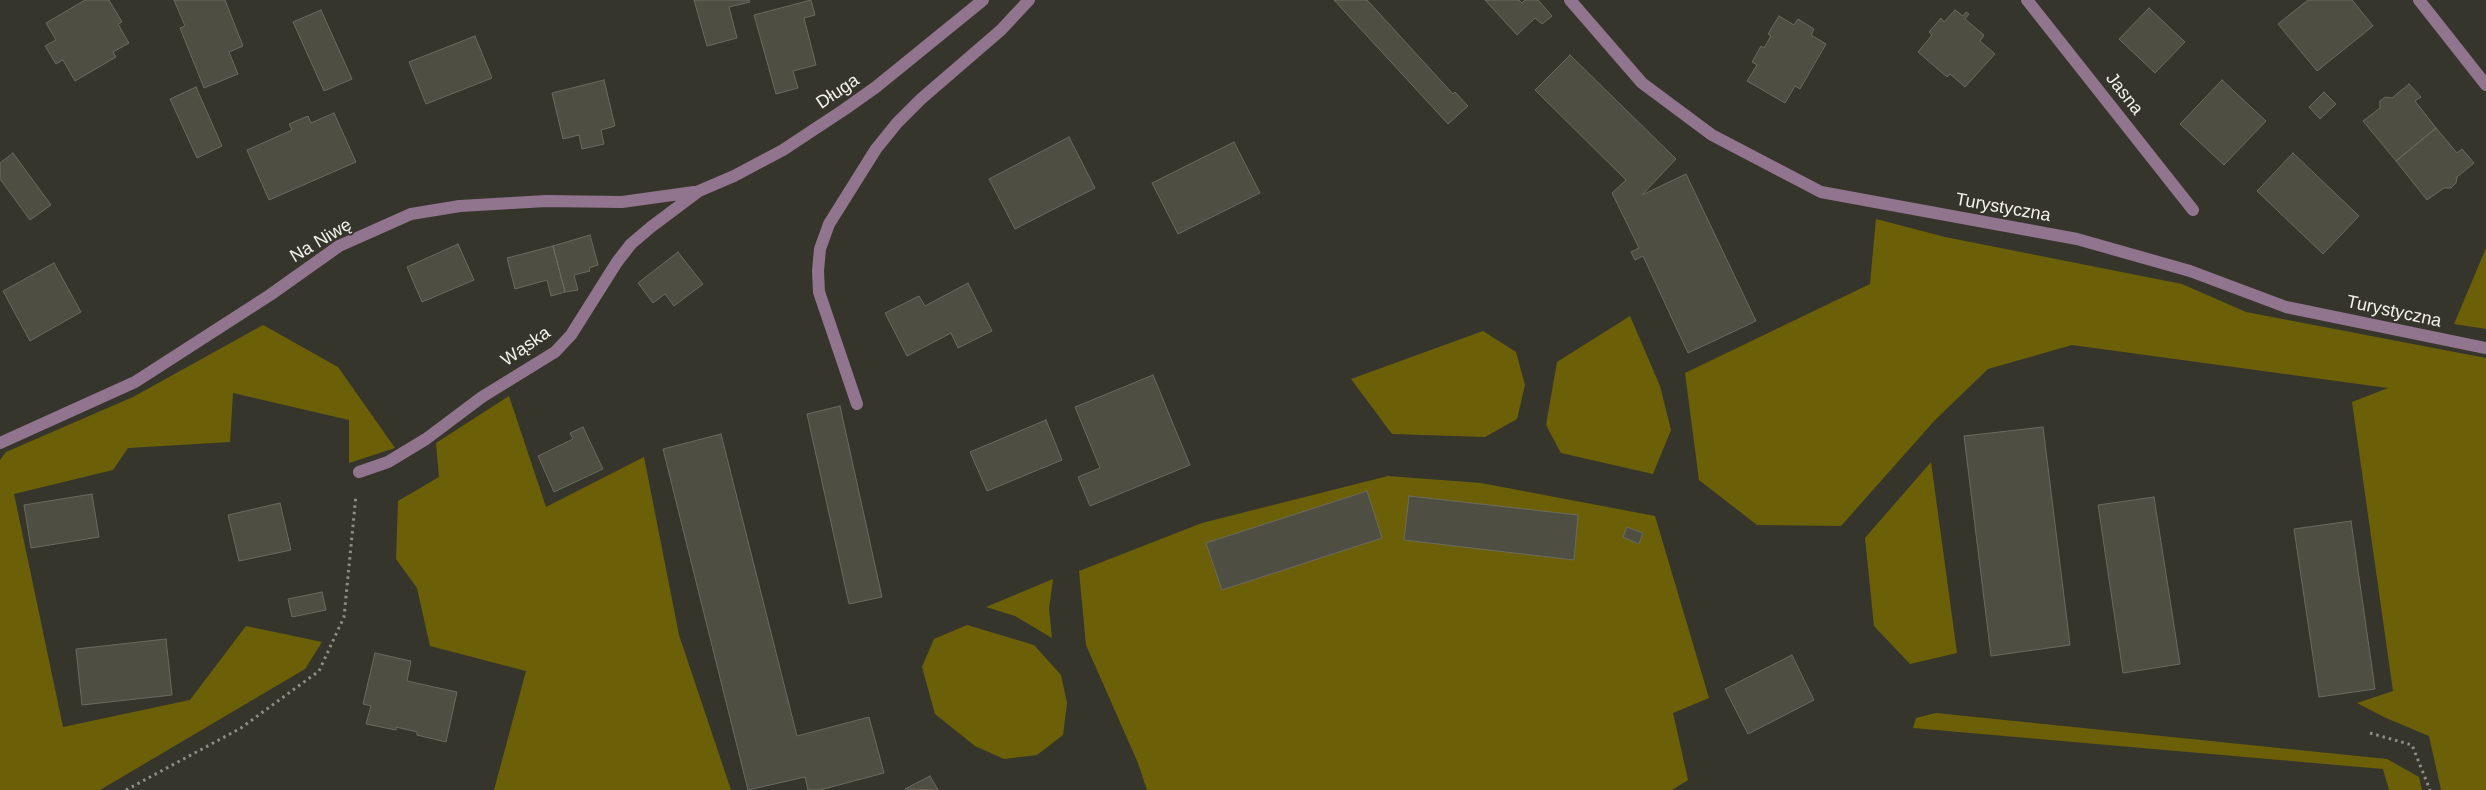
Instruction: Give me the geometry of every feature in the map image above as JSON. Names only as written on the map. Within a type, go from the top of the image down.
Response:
[{"type":"street","name":"Długa","points":[[699,191],[734,176],[783,150],[844,109],[876,87],[983,0]]},
{"type":"street","points":[[857,404],[819,292],[820,249],[829,224],[876,149],[897,124],[921,99],[1001,30],[1029,0]]},
{"type":"street","name":"Turystyczna","points":[[1570,0],[1642,83],[1712,135],[1821,192],[2077,239],[2190,271],[2286,307],[2486,348]]},
{"type":"street","name":"Jasna","points":[[2027,0],[2193,210]]},
{"type":"street","points":[[2419,0],[2486,85]]},
{"type":"street","name":"Na Niwę","points":[[0,444],[135,382],[270,295],[339,246],[411,214],[460,206],[546,201],[622,202],[661,198],[699,191]]},
{"type":"street","name":"Wąska","points":[[359,472],[388,462],[426,439],[482,397],[555,352],[571,335],[617,262],[631,244],[699,191]]},
{"type":"path","points":[[126,790],[241,728],[319,671],[344,617],[359,472]]},
{"type":"path","points":[[2370,733],[2412,745],[2430,790]]},
{"type":"shaded area","points":[[1876,219],[1945,237],[2182,284],[2246,312],[2486,358],[2486,790],[2441,790],[2429,736],[2386,718],[2357,703],[2393,691],[2352,402],[2388,388],[2072,345],[1988,369],[1935,420],[1841,526],[1757,525],[1699,480],[1685,373],[1870,284]]},
{"type":"shaded area","points":[[2486,248],[2486,329],[2454,324]]},
{"type":"shaded area","points":[[1630,316],[1660,386],[1671,430],[1653,474],[1561,453],[1546,425],[1557,362]]},
{"type":"shaded area","points":[[263,325],[338,367],[395,448],[349,463],[349,420],[233,393],[230,442],[128,448],[113,470],[14,494],[63,727],[190,700],[246,626],[322,642],[305,669],[100,790],[0,790],[0,460],[6,452],[133,397]]},
{"type":"shaded area","points":[[1483,331],[1516,352],[1525,385],[1517,419],[1485,437],[1392,434],[1351,379]]},
{"type":"shaded area","points":[[509,396],[546,507],[644,457],[679,635],[731,790],[494,790],[526,671],[430,646],[417,588],[396,559],[398,501],[439,477],[436,443]]},
{"type":"shaded area","points":[[1931,462],[1957,653],[1910,664],[1874,626],[1865,538]]},
{"type":"shaded area","points":[[1388,476],[1481,483],[1655,516],[1709,698],[1673,713],[1688,780],[1672,790],[1147,790],[1138,763],[1086,645],[1079,571],[1202,523]]},
{"type":"shaded area","points":[[1053,579],[1049,609],[1052,638],[1015,616],[986,607]]},
{"type":"shaded area","points":[[967,625],[1034,645],[1061,675],[1067,703],[1063,735],[1037,755],[1004,759],[975,746],[935,714],[922,667],[934,639]]},
{"type":"shaded area","points":[[1936,713],[2387,759],[2419,777],[2422,790],[2389,790],[2383,769],[1913,728],[1916,718]]},
{"type":"building","points":[[85,0],[109,0],[122,22],[118,24],[129,43],[113,52],[116,57],[75,81],[63,60],[56,64],[45,46],[56,40],[46,23]]},
{"type":"building","points":[[174,0],[225,0],[243,46],[229,52],[238,74],[204,88],[180,28],[185,26]]},
{"type":"building","points":[[694,0],[749,0],[750,2],[729,7],[737,38],[707,46]]},
{"type":"building","points":[[811,0],[815,15],[804,18],[816,65],[793,71],[798,88],[776,94],[754,15]]},
{"type":"building","points":[[1334,0],[1367,0],[1453,94],[1455,92],[1468,106],[1448,124]]},
{"type":"building","points":[[1485,0],[1519,0],[1522,3],[1525,0],[1538,0],[1552,16],[1542,24],[1535,18],[1517,35]]},
{"type":"building","points":[[2308,0],[2352,0],[2373,26],[2317,71],[2278,24]]},
{"type":"building","points":[[2149,8],[2185,42],[2155,73],[2119,39]]},
{"type":"building","points":[[321,10],[352,79],[324,91],[293,22]]},
{"type":"building","points":[[1955,10],[1963,16],[1966,12],[1969,14],[1965,19],[1984,35],[1980,41],[1995,54],[1965,87],[1950,74],[1947,77],[1918,52],[1932,35],[1929,32],[1941,18],[1944,22]]},
{"type":"building","points":[[1779,16],[1794,25],[1798,19],[1814,29],[1811,35],[1826,44],[1800,89],[1795,86],[1785,103],[1747,81],[1757,65],[1752,62],[1761,46],[1764,48],[1771,36],[1768,34]]},
{"type":"building","points":[[475,36],[492,78],[426,104],[409,62]]},
{"type":"building","points":[[1570,55],[1676,159],[1642,195],[1686,174],[1756,321],[1688,353],[1643,256],[1635,260],[1631,252],[1639,248],[1612,193],[1626,180],[1535,90]]},
{"type":"building","points":[[604,80],[615,126],[601,130],[604,144],[582,149],[579,135],[563,139],[552,93]]},
{"type":"building","points":[[2222,80],[2266,121],[2224,165],[2180,124]]},
{"type":"building","points":[[2409,84],[2421,97],[2415,101],[2436,128],[2396,161],[2363,121],[2380,108],[2380,101],[2385,97],[2392,98]]},
{"type":"building","points":[[196,87],[222,146],[197,158],[170,99]]},
{"type":"building","points":[[2324,92],[2336,104],[2320,119],[2309,107]]},
{"type":"building","points":[[334,113],[356,162],[269,200],[247,150],[292,130],[289,124],[308,116],[311,123]]},
{"type":"building","points":[[2436,128],[2457,153],[2462,149],[2474,163],[2457,177],[2456,183],[2451,188],[2444,188],[2427,200],[2396,161]]},
{"type":"building","points":[[1069,137],[1095,188],[1015,229],[989,179]]},
{"type":"building","points":[[1234,142],[1260,193],[1178,234],[1152,183]]},
{"type":"building","points":[[13,153],[51,205],[30,220],[0,179],[0,163]]},
{"type":"building","points":[[2293,153],[2359,216],[2323,254],[2257,191]]},
{"type":"building","points":[[590,235],[598,265],[589,268],[590,271],[574,275],[578,290],[565,292],[553,246]]},
{"type":"building","points":[[458,244],[474,280],[422,302],[407,267]]},
{"type":"building","points":[[553,246],[565,292],[551,296],[547,280],[515,289],[507,258]]},
{"type":"building","points":[[678,252],[703,284],[674,306],[665,294],[653,303],[638,283]]},
{"type":"building","points":[[54,263],[81,312],[30,341],[3,291]]},
{"type":"building","points":[[968,283],[992,331],[958,348],[951,333],[907,356],[885,313],[919,296],[925,306]]},
{"type":"building","points":[[1153,375],[1190,465],[1090,506],[1078,477],[1100,468],[1075,407]]},
{"type":"building","points":[[840,406],[882,597],[849,604],[807,414]]},
{"type":"building","points":[[1046,420],[1062,460],[987,491],[970,452]]},
{"type":"building","points":[[583,427],[603,469],[554,492],[538,456],[573,439],[570,433]]},
{"type":"building","points":[[2043,427],[2070,645],[1991,656],[1964,436]]},
{"type":"building","points":[[721,434],[797,736],[869,717],[884,773],[820,790],[808,790],[805,777],[748,790],[663,449]]},
{"type":"building","points":[[1367,491],[1382,538],[1222,590],[1206,543]]},
{"type":"building","points":[[92,494],[99,537],[31,548],[24,505]]},
{"type":"building","points":[[1409,496],[1578,515],[1574,560],[1404,540]]},
{"type":"building","points":[[2154,497],[2180,664],[2123,673],[2098,505]]},
{"type":"building","points":[[280,503],[291,550],[239,561],[228,515]]},
{"type":"building","points":[[2351,521],[2375,689],[2319,697],[2294,529]]},
{"type":"building","points":[[1627,527],[1643,533],[1639,544],[1623,537]]},
{"type":"building","points":[[322,592],[326,610],[292,617],[288,599]]},
{"type":"building","points":[[166,639],[172,695],[82,705],[76,649]]},
{"type":"building","points":[[375,653],[411,661],[407,681],[457,692],[446,742],[417,735],[417,732],[396,727],[396,730],[366,724],[371,706],[363,704]]},
{"type":"building","points":[[1792,655],[1814,700],[1748,734],[1725,689]]},
{"type":"building","points":[[930,776],[938,790],[905,789]]}]
